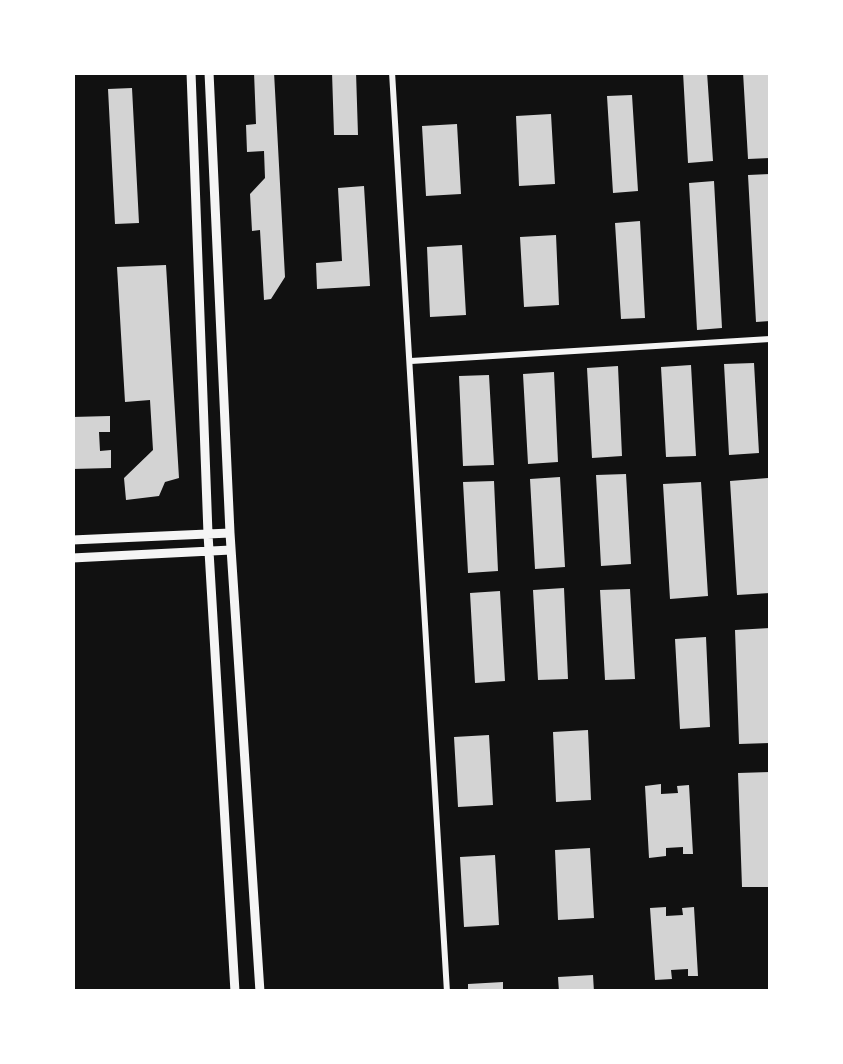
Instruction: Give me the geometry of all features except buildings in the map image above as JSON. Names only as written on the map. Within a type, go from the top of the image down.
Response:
[{"type":"main road","points":[[191,72],[208,534],[235,992]]},
{"type":"main road","points":[[209,72],[230,533],[260,992]]},
{"type":"main road","points":[[72,540],[230,533]]},
{"type":"main road","points":[[72,558],[231,550]]},
{"type":"street","points":[[392,72],[447,992]]},
{"type":"street","points":[[410,361],[770,340]]}]
